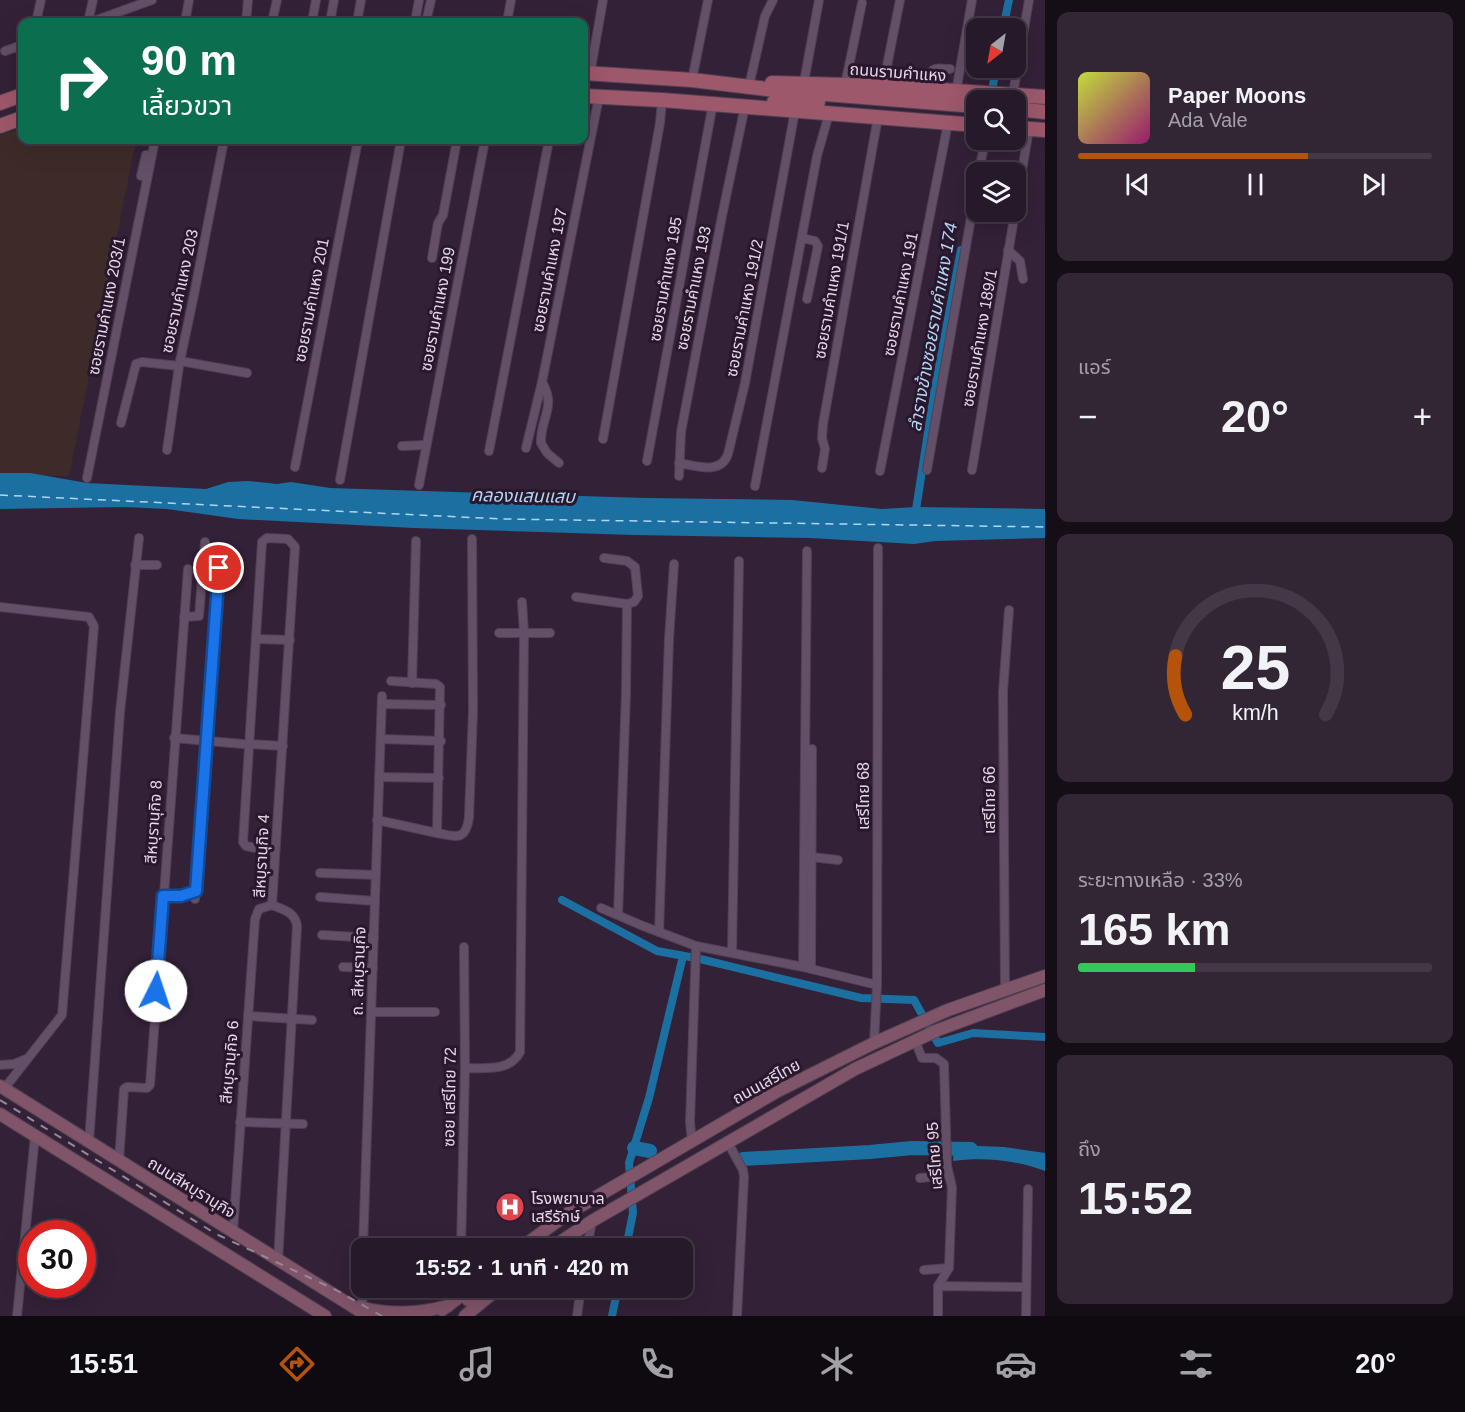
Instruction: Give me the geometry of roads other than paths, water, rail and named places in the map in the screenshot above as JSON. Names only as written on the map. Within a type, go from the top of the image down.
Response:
[{"type":"main road","name":"ถนนรามคำแหง","points":[[588,73],[693,80],[775,90],[966,105]]},
{"type":"main road","name":"ถนนรามคำแหง","points":[[749,86],[774,82],[804,82],[966,92]]},
{"type":"main road","name":"ถนนรามคำแหง","points":[[1026,95],[1045,97]]},
{"type":"main road","points":[[0,103],[18,96]]},
{"type":"main road","points":[[588,96],[745,106],[966,124]]},
{"type":"main road","points":[[745,106],[781,101],[966,113]]},
{"type":"main road","points":[[1026,110],[1045,112]]},
{"type":"main road","points":[[1026,118],[1045,119]]},
{"type":"main road","points":[[0,126],[18,119]]},
{"type":"main road","points":[[1026,128],[1045,130]]},
{"type":"main road","name":"ถนนเสรีไทย","points":[[537,1238],[557,1220],[622,1182],[647,1172],[776,1092],[932,1017],[1045,976]]},
{"type":"main road","name":"ถนนเสรีไทย","points":[[566,1238],[830,1082],[916,1039],[1045,990]]},
{"type":"main road","points":[[542,1238],[647,1172],[766,1107],[802,1079]]},
{"type":"main road","name":"ถนนสีหบุรานุกิจ","points":[[2,1087],[349,1305],[365,1312],[406,1314],[448,1311]]},
{"type":"main road","points":[[0,1114],[325,1316]]},
{"type":"main road","points":[[76,1162],[89,1142]]},
{"type":"main road","points":[[448,1311],[456,1298]]},
{"type":"main road","points":[[434,1316],[448,1311],[468,1298]]},
{"type":"main road","points":[[465,1316],[487,1298]]},
{"type":"main road","points":[[304,1303],[311,1316]]},
{"type":"street","points":[[37,18],[40,0]]},
{"type":"street","points":[[91,18],[93,0]]},
{"type":"street","points":[[100,18],[152,0]]},
{"type":"street","points":[[246,18],[248,0]]},
{"type":"street","points":[[273,18],[277,0]]},
{"type":"street","points":[[313,18],[316,0]]},
{"type":"street","points":[[331,18],[334,0]]},
{"type":"street","points":[[358,18],[361,0]]},
{"type":"street","points":[[508,18],[511,0]]},
{"type":"street","points":[[588,64],[603,0]]},
{"type":"street","points":[[693,80],[708,0]]},
{"type":"street","points":[[749,86],[765,16],[773,0]]},
{"type":"street","points":[[804,82],[819,0]]},
{"type":"street","points":[[883,86],[900,0]]},
{"type":"street","points":[[956,92],[972,0]]},
{"type":"street","points":[[1014,90],[1029,0]]},
{"type":"street","points":[[185,18],[187,1]]},
{"type":"street","points":[[416,18],[419,2],[430,3],[427,18]]},
{"type":"street","points":[[845,85],[862,3]]},
{"type":"street","points":[[5,51],[18,46]]},
{"type":"street","points":[[929,90],[932,69],[950,69]]},
{"type":"street","name":"ซอยรามคำแหง 197","points":[[526,448],[542,382],[599,97]]},
{"type":"street","points":[[603,439],[663,100]]},
{"type":"street","name":"ซอยรามคำแหง 195","points":[[647,461],[713,104]]},
{"type":"street","name":"ซอยรามคำแหง 193","points":[[679,476],[681,432],[745,106]]},
{"type":"street","name":"ซอยรามคำแหง 191/2","points":[[680,463],[717,467],[724,464],[728,454],[745,383],[795,111]]},
{"type":"street","points":[[755,486],[817,156],[829,114]]},
{"type":"street","name":"ซอยรามคำแหง 191/1","points":[[822,468],[825,449],[822,438],[823,424],[878,117]]},
{"type":"street","name":"ซอยรามคำแหง 191","points":[[880,471],[948,123]]},
{"type":"street","points":[[141,176],[148,144]]},
{"type":"street","name":"ซอยรามคำแหง 203/1","points":[[87,478],[154,144]]},
{"type":"street","name":"ซอยรามคำแหง 203","points":[[167,450],[179,364],[223,144]]},
{"type":"street","name":"ซอยรามคำแหง 201","points":[[295,467],[357,144]]},
{"type":"street","points":[[340,480],[400,144]]},
{"type":"street","points":[[432,258],[438,223],[443,215],[456,144]]},
{"type":"street","name":"ซอยรามคำแหง 199","points":[[418,485],[484,144]]},
{"type":"street","points":[[489,451],[548,144]]},
{"type":"street","points":[[927,470],[970,222]]},
{"type":"street","name":"ซอยรามคำแหง 189/1","points":[[972,470],[1013,222]]},
{"type":"street","points":[[802,238],[815,241],[819,246],[807,299]]},
{"type":"street","points":[[1008,250],[1020,261],[1023,279]]},
{"type":"street","points":[[121,423],[136,364],[142,362],[179,364],[247,373]]},
{"type":"street","points":[[542,382],[549,400],[541,443],[547,453],[558,462]]},
{"type":"street","points":[[402,446],[425,445]]},
{"type":"street","points":[[89,1142],[116,764],[139,538]]},
{"type":"street","name":"สีหบุรานุกิจ 4","points":[[256,639],[262,542],[267,538],[288,539],[295,547],[272,904],[290,912],[296,919],[278,1261]]},
{"type":"street","points":[[377,820],[456,837],[462,835],[468,828],[473,711],[472,539]]},
{"type":"street","points":[[412,683],[416,541]]},
{"type":"street","points":[[184,617],[199,616],[205,542]]},
{"type":"street","name":"เสรีไทย 68","points":[[874,1043],[877,987],[878,548]]},
{"type":"street","points":[[807,551],[807,968]]},
{"type":"street","points":[[163,896],[196,895],[218,575],[223,562],[236,558]]},
{"type":"street","points":[[576,597],[627,604],[634,602],[638,596],[635,567],[627,561],[604,558]]},
{"type":"street","points":[[732,952],[739,561]]},
{"type":"street","points":[[659,932],[669,639],[674,564]]},
{"type":"street","points":[[135,565],[157,565]]},
{"type":"street","name":"สีหบุรานุกิจ 8","points":[[120,1161],[124,1089],[127,1087],[147,1088],[150,1085],[188,569]]},
{"type":"street","points":[[465,1068],[499,1068],[517,1059],[520,1052],[524,633],[522,602]]},
{"type":"street","points":[[618,915],[627,604]]},
{"type":"street","points":[[0,607],[89,617],[94,626],[62,1015],[2,1087]]},
{"type":"street","name":"เสรีไทย 66","points":[[1005,989],[1003,693],[1008,610]]},
{"type":"street","points":[[499,633],[550,633]]},
{"type":"street","points":[[275,852],[246,846],[243,842],[246,744],[256,639],[290,640]]},
{"type":"street","points":[[392,681],[439,686],[441,690],[438,832]]},
{"type":"street","name":"ถ. สีหบุรานุกิจ","points":[[363,1238],[382,700],[441,705]]},
{"type":"street","points":[[174,738],[283,746]]},
{"type":"street","points":[[381,739],[441,741]]},
{"type":"street","points":[[807,968],[812,749]]},
{"type":"street","points":[[379,777],[439,778]]},
{"type":"street","points":[[811,857],[838,860]]},
{"type":"street","points":[[320,873],[376,875]]},
{"type":"street","points":[[320,897],[375,901]]},
{"type":"street","name":"สีหบุรานุกิจ 6","points":[[232,1232],[255,919],[259,909],[272,904]]},
{"type":"street","points":[[602,908],[696,946],[807,968],[877,987]]},
{"type":"street","points":[[322,935],[374,938]]},
{"type":"street","points":[[692,1142],[690,1122],[696,946]]},
{"type":"street","name":"ซอย เสรีไทย 72","points":[[461,1238],[465,1068],[464,947]]},
{"type":"street","points":[[343,967],[373,968]]},
{"type":"street","points":[[372,1012],[435,1012]]},
{"type":"street","points":[[248,1016],[312,1020]]},
{"type":"street","name":"เสรีไทย 95","points":[[916,1039],[922,1058],[936,1058],[944,1064],[948,1171],[952,1187],[949,1268],[938,1286]]},
{"type":"street","points":[[0,1065],[14,1064],[28,1058]]},
{"type":"street","points":[[240,1122],[303,1124]]},
{"type":"street","points":[[16,1316],[34,1136]]},
{"type":"street","points":[[727,1141],[743,1170],[744,1178],[737,1316]]},
{"type":"street","points":[[920,1178],[948,1171]]},
{"type":"street","points":[[1026,1316],[1028,1189]]},
{"type":"street","points":[[589,1238],[592,1221]]},
{"type":"street","points":[[924,1270],[949,1268]]},
{"type":"street","points":[[938,1316],[938,1286],[1026,1287]]},
{"type":"street","points":[[577,1316],[579,1298]]},
{"type":"water","name":"คลองแสนแสบ","points":[[0,473],[30,473],[87,483],[206,489],[228,482],[248,481],[277,484],[291,482],[330,488],[645,498],[792,500],[882,509],[915,507],[1045,509],[1045,538],[935,541],[914,544],[810,538],[414,528],[238,519],[167,509],[124,507],[0,509]]},
{"type":"water","points":[[954,1145],[1004,1147],[1045,1153],[1045,1171],[1000,1160],[953,1161]]},
{"type":"waterway","name":"ลำรางข้างซอยรามคำแหง 174","points":[[1005,18],[1009,0]]},
{"type":"waterway","name":"ลำรางข้างซอยรามคำแหง 174","points":[[993,85],[994,78]]},
{"type":"waterway","name":"ลำรางข้างซอยรามคำแหง 174","points":[[915,516],[934,394],[961,250]]},
{"type":"waterway","points":[[562,900],[657,951],[690,957]]},
{"type":"waterway","points":[[628,1238],[633,1213],[629,1163],[649,1098],[683,956]]},
{"type":"waterway","points":[[700,959],[861,998],[914,1000],[938,1043],[973,1033],[1045,1037]]},
{"type":"waterway","points":[[634,1148],[650,1151]]},
{"type":"waterway","points":[[743,1159],[912,1148],[971,1149]]},
{"type":"waterway","points":[[612,1316],[616,1298]]},
{"type":"railway","points":[[0,1100],[216,1234],[336,1290],[382,1316]]},
{"type":"place","name":"โรงพยาบาล เสรีรักษ์","points":[[510,1207]]}]
